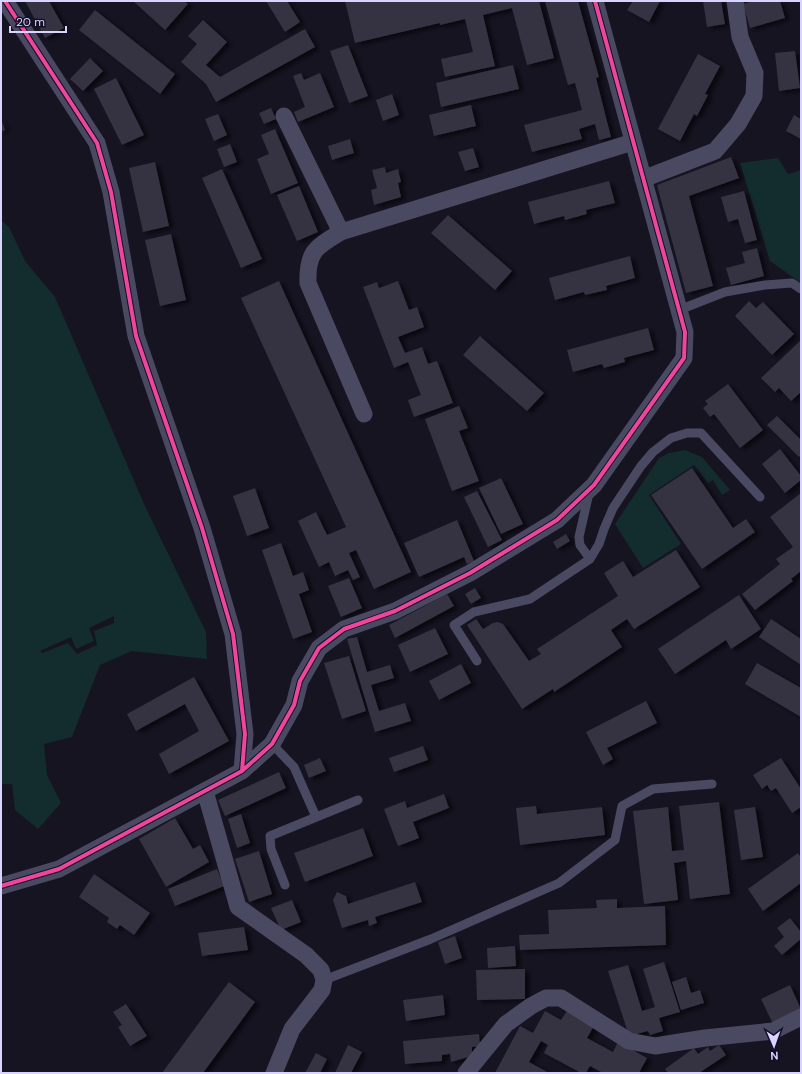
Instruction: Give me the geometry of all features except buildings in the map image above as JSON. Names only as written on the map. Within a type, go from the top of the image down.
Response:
[{"type":"street","points":[[5,1],[97,143],[111,192],[136,336],[202,528],[233,634],[245,734],[242,771]]},
{"type":"street","points":[[1,886],[59,869],[242,771],[272,744],[294,705],[300,681],[319,648],[344,629],[395,611],[470,573],[557,520],[590,490],[684,358],[685,332],[595,1]]},
{"type":"street","points":[[644,179],[715,151],[738,124],[754,96],[756,73],[740,37],[735,1]]},
{"type":"street","points":[[284,116],[341,232]]},
{"type":"street","points":[[364,414],[308,282],[308,268],[311,254],[323,242],[341,232],[633,142]]},
{"type":"street","points":[[205,791],[238,907],[306,955],[321,970],[324,980],[322,990],[292,1029],[274,1073]]},
{"type":"street","points":[[466,1073],[506,1024],[531,1006],[546,998],[561,998],[629,1041],[655,1046],[705,1038],[773,1032],[801,1017]]},
{"type":"lane","points":[[679,310],[725,292],[765,285],[792,283],[801,289]]},
{"type":"lane","points":[[477,661],[454,625],[474,612],[530,599],[590,559],[599,544],[614,508],[641,466],[653,452],[671,438],[687,433],[701,434],[760,498]]},
{"type":"lane","points":[[590,490],[579,537],[580,546],[590,559]]},
{"type":"lane","points":[[272,744],[294,767],[316,817]]},
{"type":"lane","points":[[324,980],[431,939],[559,883],[615,840],[622,806],[653,789],[712,784]]},
{"type":"lane","points":[[285,885],[271,848],[270,836],[358,800]]},
{"type":"green space","points":[[778,158],[788,174],[801,170],[801,283],[770,261],[740,163]]},
{"type":"green space","points":[[1,220],[9,227],[25,261],[55,297],[144,504],[206,632],[207,659],[132,651],[100,665],[72,737],[44,744],[47,775],[61,803],[38,829],[15,810],[12,784],[1,784]],"holes":[[[114,616],[114,623],[94,631],[97,645],[77,654],[68,643],[42,653],[40,651],[71,637],[76,649],[94,641],[89,628]]]},
{"type":"green space","points":[[685,450],[702,457],[730,490],[722,495],[713,480],[708,483],[694,465],[649,495],[681,544],[643,568],[615,524],[659,458],[669,453]]},
{"type":"cycle path","points":[[5,1],[97,143],[111,192],[136,336],[202,528],[233,634],[245,734],[242,771]]},
{"type":"cycle path","points":[[1,886],[59,869],[242,771],[272,744],[294,705],[300,681],[319,648],[344,629],[395,611],[470,573],[557,520],[594,485],[684,358],[685,332],[595,1]]}]
